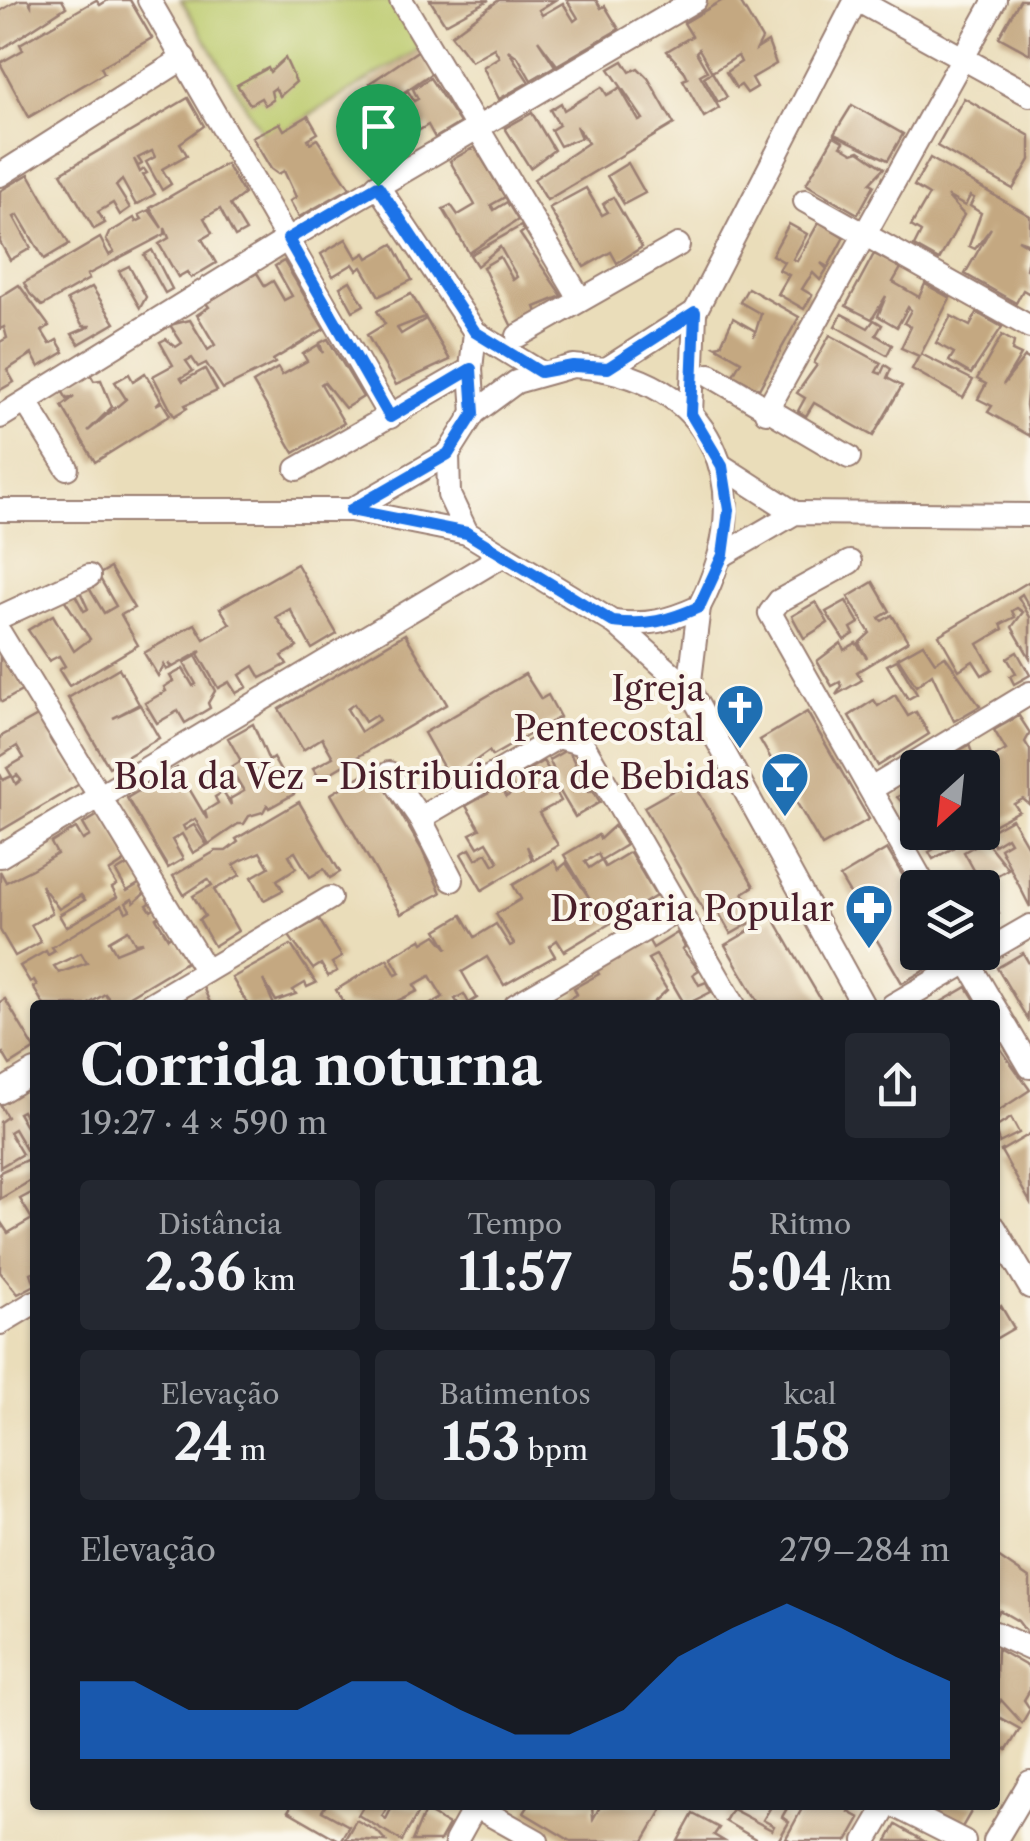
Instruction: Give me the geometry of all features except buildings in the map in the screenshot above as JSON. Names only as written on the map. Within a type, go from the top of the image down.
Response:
[{"type":"street","points":[[150,0],[390,417]]},
{"type":"street","points":[[401,0],[580,299]]},
{"type":"street","points":[[0,417],[288,239],[695,0]]},
{"type":"street","points":[[691,414],[695,312],[856,0],[1030,95]]},
{"type":"street","points":[[766,412],[994,0]]},
{"type":"street","points":[[0,175],[184,58]]},
{"type":"street","points":[[378,186],[475,332],[540,372]]},
{"type":"street","points":[[805,201],[1030,327]]},
{"type":"street","points":[[518,336],[678,244]]},
{"type":"street","points":[[608,368],[695,312]]},
{"type":"street","points":[[474,413],[471,369],[475,332]]},
{"type":"street","points":[[351,510],[448,454],[474,413],[516,382],[540,372],[573,366],[608,368],[653,384],[691,414],[722,466],[729,510],[723,555],[699,607],[689,689]]},
{"type":"street","points":[[298,470],[471,369]]},
{"type":"street","points":[[710,375],[766,412],[849,457]]},
{"type":"street","points":[[26,402],[67,468]]},
{"type":"street","points":[[448,454],[448,495],[467,533]]},
{"type":"street","points":[[722,466],[795,513]]},
{"type":"street","points":[[0,510],[351,510],[467,533],[502,556],[535,570],[613,622],[689,689],[860,1000]]},
{"type":"street","points":[[723,555],[795,513],[1030,515]]},
{"type":"street","points":[[0,856],[502,556]]},
{"type":"street","points":[[850,562],[778,602],[770,613],[916,870]]},
{"type":"street","points":[[0,617],[88,576]]},
{"type":"street","points":[[613,622],[641,625],[667,621],[699,607]]},
{"type":"street","points":[[0,633],[206,972]]},
{"type":"street","points":[[870,789],[1030,693]]},
{"type":"street","points":[[420,818],[558,737],[570,737],[583,744],[731,1000]]},
{"type":"street","points":[[389,773],[420,818],[452,880]]},
{"type":"street","points":[[158,1000],[330,898]]},
{"type":"street","points":[[525,1000],[680,909]]},
{"type":"street","points":[[1000,940],[1030,926]]},
{"type":"street","points":[[900,1000],[946,970]]},
{"type":"street","points":[[973,970],[990,1000]]},
{"type":"street","points":[[1000,1016],[1030,1067]]},
{"type":"street","points":[[0,1092],[30,1074]]},
{"type":"street","points":[[1000,1236],[1030,1287]]},
{"type":"street","points":[[0,1322],[30,1305]]},
{"type":"street","points":[[1000,1635],[1030,1649]]},
{"type":"street","points":[[995,1841],[1030,1782]]},
{"type":"street","points":[[456,1841],[472,1810]]},
{"type":"street","points":[[483,1810],[537,1841]]},
{"type":"street","points":[[866,1841],[887,1810]]},
{"type":"street","points":[[900,1810],[964,1841]]},
{"type":"green space","points":[[181,0],[393,0],[421,48],[267,141]]},
{"type":"place","name":"Igreja Pentecostal","points":[[740,750]]},
{"type":"place","name":"Bola da Vez - Distribuidora de Bebidas","points":[[785,818]]},
{"type":"place","name":"Drogaria Popular","points":[[869,950]]},
{"type":"route","points":[[378,186],[475,332],[540,372],[573,366],[608,368],[695,312],[691,414],[722,466],[729,510],[723,555],[699,607],[667,621],[641,625],[613,622],[535,570],[502,556],[467,533],[351,510],[448,454],[474,413],[471,369],[390,417],[288,239],[378,186]]}]
